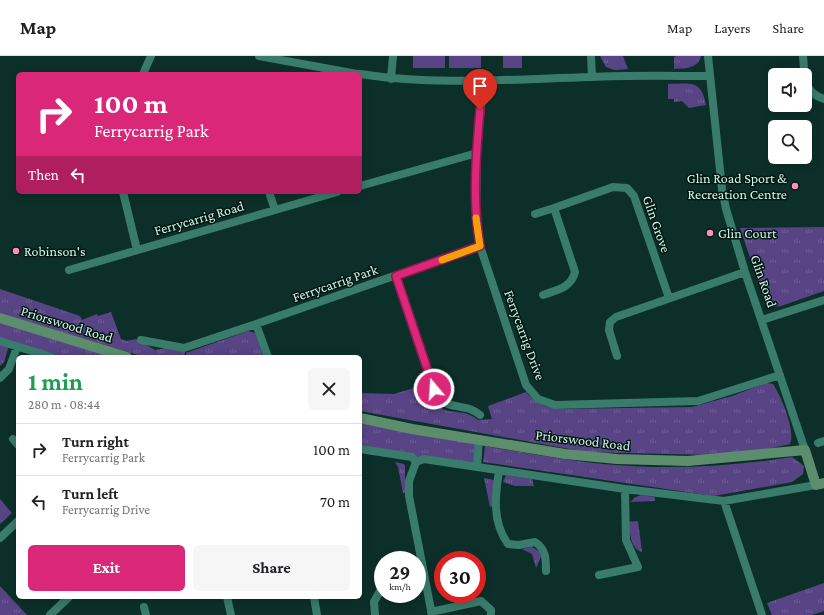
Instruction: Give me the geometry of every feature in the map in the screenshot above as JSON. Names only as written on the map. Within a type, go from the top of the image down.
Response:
[{"type":"street","points":[[144,72],[151,56]]},
{"type":"street","points":[[258,56],[347,72]]},
{"type":"street","points":[[391,79],[393,56]]},
{"type":"street","points":[[592,56],[592,76]]},
{"type":"street","name":"Glin Road","points":[[708,56],[722,188],[726,209],[745,272],[805,450],[820,484]]},
{"type":"street","points":[[803,56],[807,87],[812,95],[824,99]]},
{"type":"street","points":[[362,74],[391,79],[483,82],[592,76],[710,76]]},
{"type":"street","name":"Ferrycarrig Drive","points":[[483,82],[477,153],[476,221],[480,246],[526,385],[538,399],[555,405],[698,401],[780,375]]},
{"type":"street","points":[[362,185],[477,153]]},
{"type":"street","name":"Glin Grove","points":[[535,214],[613,187],[627,188],[634,196],[669,298]]},
{"type":"street","points":[[123,194],[137,250]]},
{"type":"street","points":[[270,194],[275,210]]},
{"type":"street","name":"Ferrycarrig Road","points":[[69,270],[330,194]]},
{"type":"street","points":[[542,295],[568,286],[573,280],[575,272],[554,208]]},
{"type":"street","name":"Ferrycarrig Park","points":[[141,340],[184,348],[480,246]]},
{"type":"street","points":[[617,356],[609,330],[610,322],[616,317],[745,272]]},
{"type":"street","points":[[396,276],[437,398],[444,405],[476,410],[480,414]]},
{"type":"street","points":[[762,320],[824,300]]},
{"type":"street","name":"Priorswood Road","points":[[0,318],[120,355]]},
{"type":"street","points":[[256,324],[267,355]]},
{"type":"street","points":[[0,341],[44,355]]},
{"type":"street","points":[[0,378],[9,369],[17,347]]},
{"type":"street","name":"Priorswood Road","points":[[362,418],[412,429],[565,454],[617,459],[688,461],[805,450]]},
{"type":"street","points":[[477,467],[479,439]]},
{"type":"street","points":[[362,449],[412,457],[416,462]]},
{"type":"street","points":[[416,462],[424,459],[625,489],[724,501],[820,484]]},
{"type":"street","points":[[416,462],[410,481],[410,496],[417,551]]},
{"type":"street","points":[[499,471],[495,500],[502,537],[508,544],[519,545],[535,542],[542,547],[546,558],[546,571]]},
{"type":"street","points":[[599,575],[638,568],[626,540],[624,516],[625,489]]},
{"type":"street","points":[[724,501],[762,615]]},
{"type":"street","points":[[0,538],[16,523]]},
{"type":"street","points":[[426,597],[432,613],[481,601],[490,610],[491,615]]},
{"type":"street","points":[[50,615],[67,599]]},
{"type":"street","points":[[227,599],[231,615]]},
{"type":"street","points":[[314,599],[318,615]]},
{"type":"street","points":[[374,603],[375,615]]},
{"type":"green space","points":[[413,56],[445,56],[445,68],[413,68]]},
{"type":"green space","points":[[449,56],[481,56],[481,68],[449,68]]},
{"type":"green space","points":[[503,56],[522,56],[522,68],[503,68]]},
{"type":"green space","points":[[600,56],[623,56],[628,69],[614,70],[606,67]]},
{"type":"green space","points":[[701,56],[694,66],[674,69],[674,57]]},
{"type":"green space","points":[[668,84],[689,84],[698,87],[704,97],[706,105],[689,108],[682,101],[674,102],[674,99],[668,99]]},
{"type":"green space","points":[[824,227],[824,291],[781,306],[773,307],[765,302],[740,228]]},
{"type":"green space","points":[[0,289],[80,316],[82,320],[97,314],[98,316],[111,312],[121,339],[127,341],[136,339],[155,350],[166,348],[185,352],[184,355],[137,355],[0,313]]},
{"type":"green space","points":[[0,319],[118,355],[54,355],[10,342],[4,362],[0,366]]},
{"type":"green space","points":[[248,331],[255,333],[263,355],[186,355],[186,353]]},
{"type":"green space","points":[[767,383],[773,384],[787,414],[791,431],[790,444],[768,449],[711,455],[586,452],[362,411],[362,393],[394,394],[427,384],[437,405],[449,411],[470,415],[478,420],[492,419],[488,406],[526,392],[541,404],[560,409],[692,407],[732,396]]},
{"type":"green space","points":[[362,419],[477,439],[474,467],[362,449]]},
{"type":"green space","points":[[485,446],[529,454],[626,466],[674,467],[721,465],[792,457],[804,466],[803,474],[792,482],[714,496],[483,462]]},
{"type":"green space","points":[[395,462],[404,464],[405,466],[405,493],[403,493],[398,467]]},
{"type":"green space","points":[[506,475],[532,479],[534,486],[515,486],[503,482]]},
{"type":"green space","points":[[484,478],[494,480],[492,506],[490,507]]},
{"type":"green space","points":[[641,495],[655,497],[655,501],[631,502],[634,498]]},
{"type":"green space","points":[[0,499],[12,513],[0,524]]},
{"type":"green space","points":[[638,521],[642,552],[635,547],[631,540],[629,522]]},
{"type":"green space","points":[[532,547],[540,552],[541,557],[536,568],[532,554],[522,549]]},
{"type":"green space","points":[[824,583],[824,611],[812,615],[772,615],[767,603]]},
{"type":"green space","points":[[0,586],[27,615],[0,615]]},
{"type":"slow traffic","points":[[442,260],[480,246],[476,218]]},
{"type":"place","name":"Glin Road Sport & Recreation Centre","points":[[795,186]]},
{"type":"place","name":"Glin Court","points":[[710,233]]},
{"type":"place","name":"Robinson's","points":[[16,251]]},
{"type":"route","points":[[434,389],[396,276],[480,246],[476,221],[477,153],[480,110]]}]
